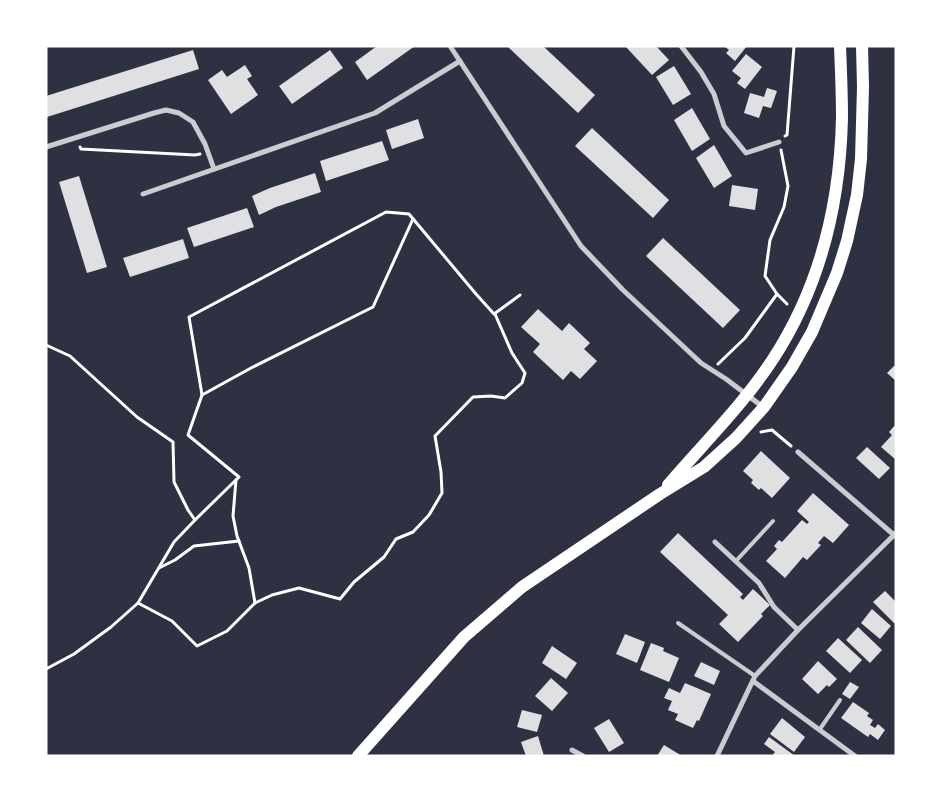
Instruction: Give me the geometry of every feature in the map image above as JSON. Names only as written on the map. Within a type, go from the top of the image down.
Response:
[{"type":"main road","points":[[660,494],[747,395],[773,360],[796,320],[813,282],[827,235],[837,183],[842,119],[840,46]]},
{"type":"main road","points":[[358,756],[464,637],[522,587],[660,494],[704,467],[736,438],[764,407],[792,367],[812,332],[837,273],[847,241],[857,195],[861,159],[862,46]]},
{"type":"street","points":[[450,46],[581,246],[623,290],[701,363],[764,407]]},
{"type":"street","points":[[681,46],[702,72],[714,94],[724,126],[746,153],[779,142]]},
{"type":"street","points":[[143,194],[375,113],[460,61]]},
{"type":"street","points":[[46,147],[166,110],[178,113],[193,122],[205,144],[214,169]]},
{"type":"street","points":[[717,756],[754,678],[798,630],[895,534],[798,452]]},
{"type":"street","points":[[715,542],[759,583],[774,607],[798,630]]},
{"type":"street","points":[[754,678],[855,756]]},
{"type":"street","points":[[572,750],[584,756]]},
{"type":"lane","points":[[736,561],[773,521]]},
{"type":"lane","points":[[678,623],[754,678]]},
{"type":"lane","points":[[820,729],[840,700]]},
{"type":"path","points":[[712,370],[745,338],[777,294],[765,276],[770,240],[784,207],[788,186],[779,142],[787,135],[794,46]]},
{"type":"path","points":[[76,137],[81,149],[195,155],[208,152]]},
{"type":"path","points":[[138,603],[172,621],[197,646],[227,631],[255,603],[272,595],[299,588],[340,600],[354,582],[384,557],[396,539],[413,532],[429,515],[442,493],[441,472],[435,436],[473,397],[491,396],[505,398],[522,383],[525,373],[512,353],[494,314],[409,214],[386,212],[189,317],[202,395],[188,435],[239,477],[236,480],[233,516],[239,541],[249,568],[255,603]]},
{"type":"path","points":[[202,395],[373,307],[414,219]]},
{"type":"path","points":[[494,314],[520,295]]},
{"type":"path","points":[[46,344],[70,356],[137,417],[173,442],[174,482],[195,520]]},
{"type":"path","points":[[761,432],[772,430],[798,452]]},
{"type":"path","points":[[46,669],[74,654],[111,627],[138,603],[174,542],[236,480]]},
{"type":"path","points":[[159,568],[175,560],[194,546],[239,541]]},
{"type":"building","points":[[377,46],[415,46],[367,80],[355,62]]},
{"type":"building","points":[[507,46],[543,46],[595,95],[578,113]]},
{"type":"building","points":[[627,46],[656,46],[669,60],[652,75]]},
{"type":"building","points":[[724,46],[747,46],[735,61],[726,53],[729,50]]},
{"type":"building","points":[[193,50],[199,69],[47,117],[46,96]]},
{"type":"building","points":[[330,50],[343,68],[292,104],[279,86]]},
{"type":"building","points":[[746,54],[762,67],[745,89],[737,83],[741,78],[732,71]]},
{"type":"building","points":[[245,65],[252,76],[247,79],[258,95],[231,114],[208,80],[222,70],[227,77]]},
{"type":"building","points":[[674,66],[691,94],[673,105],[656,77]]},
{"type":"building","points":[[767,88],[777,91],[771,108],[763,106],[759,118],[744,113],[750,93],[764,97]]},
{"type":"building","points":[[692,108],[710,139],[692,151],[674,120]]},
{"type":"building","points":[[418,119],[424,138],[392,149],[386,130]]},
{"type":"building","points":[[592,128],[669,200],[653,218],[575,146]]},
{"type":"building","points":[[382,141],[389,160],[326,181],[320,161]]},
{"type":"building","points":[[714,145],[732,176],[714,188],[696,158]]},
{"type":"building","points":[[315,173],[321,192],[276,207],[259,215],[252,196]]},
{"type":"building","points":[[79,176],[107,267],[87,273],[59,182]]},
{"type":"building","points":[[732,185],[758,189],[755,210],[729,206]]},
{"type":"building","points":[[247,208],[254,227],[194,247],[187,228]]},
{"type":"building","points":[[663,238],[740,310],[723,328],[646,256]]},
{"type":"building","points":[[183,239],[189,258],[130,277],[123,258]]},
{"type":"building","points":[[538,309],[562,331],[569,323],[590,343],[584,349],[597,361],[580,379],[571,371],[563,380],[533,352],[540,344],[521,327]]},
{"type":"building","points":[[894,366],[896,368],[896,381],[887,373]]},
{"type":"building","points":[[896,424],[896,460],[881,447],[892,435],[889,432]]},
{"type":"building","points":[[867,447],[890,468],[879,479],[856,458]]},
{"type":"building","points":[[761,451],[790,478],[772,498],[761,488],[759,490],[751,483],[753,480],[743,471]]},
{"type":"building","points":[[813,493],[849,525],[833,543],[824,536],[818,543],[821,545],[807,560],[803,557],[785,578],[766,561],[777,549],[774,546],[779,540],[782,542],[802,520],[807,524],[809,522],[797,511]]},
{"type":"building","points":[[678,533],[743,594],[740,597],[743,600],[753,589],[770,605],[761,614],[763,616],[738,642],[719,624],[728,615],[660,552]]},
{"type":"building","points":[[885,591],[896,602],[896,625],[873,602]]},
{"type":"building","points":[[872,609],[891,626],[880,639],[861,623]]},
{"type":"building","points":[[858,627],[882,650],[870,663],[846,640]]},
{"type":"building","points":[[625,634],[645,642],[637,663],[616,654]]},
{"type":"building","points":[[838,638],[862,660],[850,673],[826,651]]},
{"type":"building","points":[[651,643],[664,648],[663,651],[679,658],[669,682],[640,670]]},
{"type":"building","points":[[552,646],[577,663],[566,679],[542,663]]},
{"type":"building","points":[[818,661],[837,679],[818,694],[802,679]]},
{"type":"building","points":[[701,662],[720,671],[714,685],[694,676]]},
{"type":"building","points":[[551,678],[568,693],[552,711],[535,696]]},
{"type":"building","points":[[850,682],[859,687],[850,699],[842,694]]},
{"type":"building","points":[[685,683],[711,694],[699,721],[697,720],[693,728],[675,720],[678,714],[668,710],[672,701],[664,698],[669,688],[680,693]]},
{"type":"building","points":[[853,702],[869,713],[867,716],[873,720],[870,725],[875,728],[878,724],[885,730],[878,740],[870,734],[868,737],[841,718]]},
{"type":"building","points":[[522,710],[542,715],[537,732],[517,727]]},
{"type":"building","points":[[782,718],[805,737],[794,752],[770,734]]},
{"type":"building","points":[[609,719],[624,743],[609,752],[594,728]]},
{"type":"building","points":[[538,736],[544,756],[526,756],[521,742]]},
{"type":"building","points":[[769,737],[795,756],[772,756],[775,752],[764,744]]},
{"type":"building","points":[[664,745],[682,756],[657,756]]}]
